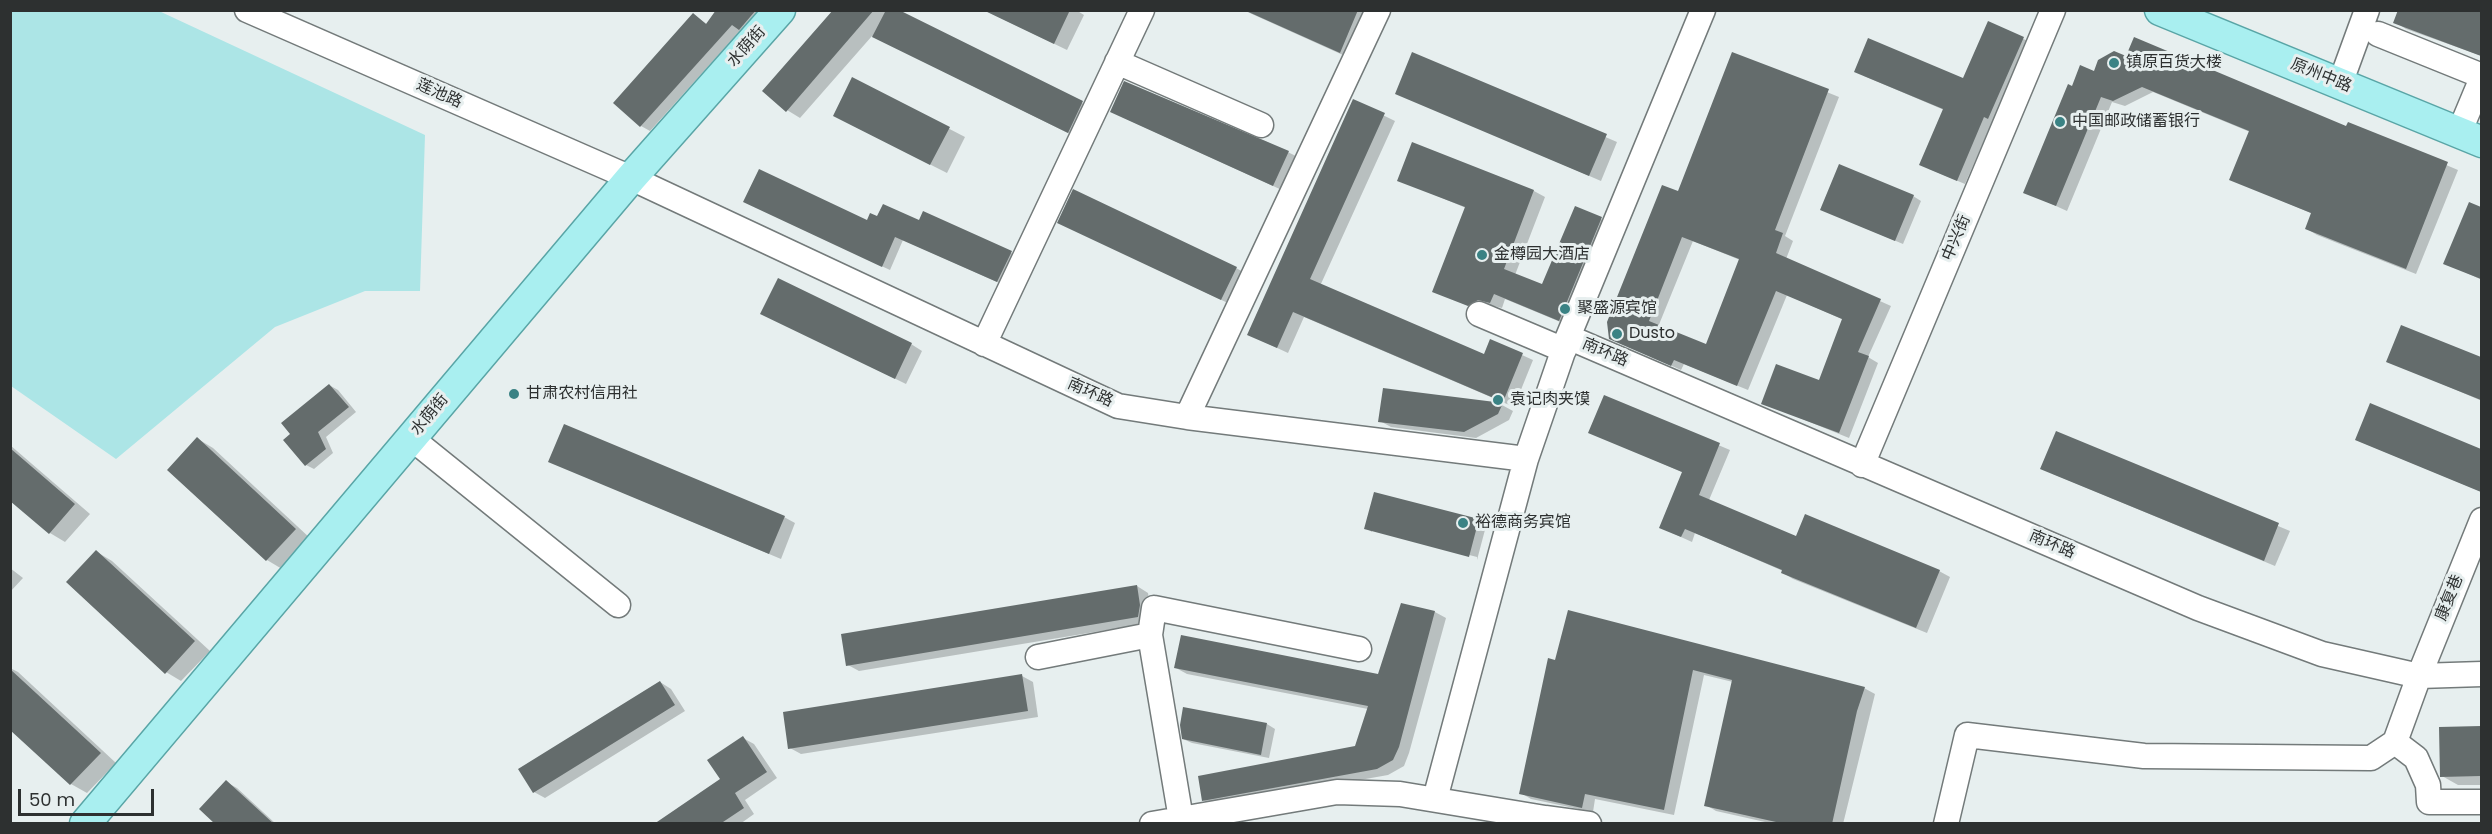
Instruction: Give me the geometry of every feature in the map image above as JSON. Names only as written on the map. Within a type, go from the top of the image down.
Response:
[{"type":"main road","name":"水荫街","points":[[85,824],[631,178],[780,10]]},
{"type":"main road","name":"原州中路","points":[[2160,10],[2470,137]]},
{"type":"street","name":"莲池路","points":[[247,10],[631,178]]},
{"type":"street","points":[[984,344],[1142,10]]},
{"type":"street","points":[[1187,417],[1378,10]]},
{"type":"street","points":[[1479,314],[1566,344],[1703,10]]},
{"type":"street","name":"中兴街","points":[[1862,465],[2053,10]]},
{"type":"street","points":[[2340,84],[2367,10]]},
{"type":"street","points":[[2378,34],[2481,77],[2470,137]]},
{"type":"street","points":[[1117,62],[1261,125]]},
{"type":"street","name":"南环路","points":[[631,178],[1119,406],[1187,417],[1526,459],[1566,344],[1862,465],[2198,608],[2322,654],[2419,676],[2481,674]]},
{"type":"street","points":[[411,438],[618,605]]},
{"type":"street","points":[[1447,809],[1526,459]]},
{"type":"street","name":"康复巷","points":[[2396,742],[2419,676],[2481,520]]},
{"type":"street","points":[[1181,819],[1150,635],[1154,608],[1359,649]]},
{"type":"street","points":[[1038,657],[1150,635]]},
{"type":"street","points":[[1946,824],[1967,735],[2144,756],[2371,758],[2396,742],[2416,758],[2428,785],[2429,802],[2481,802]]},
{"type":"street","points":[[1152,824],[1337,792],[1400,794],[1447,809],[1589,824]]},
{"type":"shaded area","points":[[11,10],[159,11],[425,135],[420,291],[365,291],[275,327],[116,459],[11,386]]},
{"type":"building","points":[[716,10],[756,10],[739,30],[732,25],[640,127],[613,103],[693,13],[706,24]]},
{"type":"building","points":[[833,10],[874,10],[786,112],[762,91]]},
{"type":"building","points":[[886,10],[899,10],[1083,101],[1068,133],[872,37]]},
{"type":"building","points":[[983,10],[1070,10],[1054,44]]},
{"type":"building","points":[[1244,10],[1358,10],[1340,53]]},
{"type":"building","points":[[2398,10],[2481,10],[2481,56],[2393,23]]},
{"type":"building","points":[[1988,21],[2024,37],[1988,119],[1984,117],[1957,181],[1919,165],[1943,109],[1854,72],[1868,38],[1963,78]]},
{"type":"building","points":[[2134,37],[2346,126],[2348,122],[2448,162],[2406,269],[2305,229],[2311,213],[2229,180],[2249,131],[2142,87],[2113,101],[2101,97],[2056,206],[2023,193],[2068,84],[2072,86],[2080,65],[2094,71],[2098,60],[2114,51],[2126,56]]},
{"type":"building","points":[[1412,52],[1607,134],[1589,176],[1395,94]]},
{"type":"building","points":[[1732,52],[1829,89],[1775,230],[1783,233],[1776,253],[1881,299],[1858,352],[1869,356],[1839,433],[1761,404],[1776,364],[1819,380],[1842,319],[1776,291],[1737,386],[1674,360],[1671,366],[1609,339],[1607,322],[1662,185],[1678,191]],"holes":[[[1682,237],[1739,259],[1706,344],[1649,321]]]},
{"type":"building","points":[[852,77],[950,127],[930,165],[833,116]]},
{"type":"building","points":[[1124,81],[1289,151],[1273,186],[1110,112]]},
{"type":"building","points":[[1353,99],[1385,113],[1310,279],[1484,354],[1490,339],[1523,353],[1503,402],[1293,312],[1277,348],[1247,335]]},
{"type":"building","points":[[1412,142],[1534,190],[1504,269],[1542,284],[1575,206],[1602,217],[1559,321],[1494,294],[1490,303],[1478,300],[1468,306],[1432,292],[1465,207],[1397,181]]},
{"type":"building","points":[[1839,164],[1914,195],[1895,241],[1820,210]]},
{"type":"building","points":[[759,169],[867,220],[870,213],[877,216],[883,204],[919,220],[923,211],[1012,251],[997,282],[895,237],[882,267],[743,202]]},
{"type":"building","points":[[1073,189],[1237,267],[1221,300],[1057,223]]},
{"type":"building","points":[[2469,202],[2481,207],[2481,279],[2443,264]]},
{"type":"building","points":[[778,278],[912,343],[895,379],[760,314]]},
{"type":"building","points":[[2401,325],[2481,357],[2481,400],[2386,362]]},
{"type":"building","points":[[329,384],[349,407],[318,432],[326,449],[305,466],[283,440],[290,434],[281,423]]},
{"type":"building","points":[[1383,388],[1503,403],[1498,414],[1464,432],[1378,422]]},
{"type":"building","points":[[1604,395],[1720,443],[1699,495],[1796,536],[1805,514],[1940,570],[1916,628],[1781,573],[1782,570],[1685,529],[1681,537],[1659,528],[1682,472],[1588,433]]},
{"type":"building","points":[[2370,403],[2481,449],[2481,492],[2355,440]]},
{"type":"building","points":[[564,424],[785,516],[769,554],[548,462]]},
{"type":"building","points":[[2056,431],[2279,523],[2264,561],[2040,469]]},
{"type":"building","points":[[197,437],[296,529],[266,561],[167,470]]},
{"type":"building","points":[[10,448],[75,504],[49,534],[10,501]]},
{"type":"building","points":[[1374,492],[1479,519],[1469,557],[1364,529]]},
{"type":"building","points":[[96,550],[195,641],[165,674],[66,582]]},
{"type":"building","points":[[1137,585],[1140,605],[1138,617],[846,666],[841,634]]},
{"type":"building","points":[[1401,603],[1435,611],[1399,747],[1393,760],[1377,769],[1202,801],[1198,776],[1355,746],[1368,706],[1174,668],[1181,635],[1378,674]]},
{"type":"building","points":[[1568,610],[1865,687],[1857,711],[1832,824],[1785,824],[1704,806],[1732,680],[1693,670],[1664,810],[1585,794],[1582,808],[1519,794],[1548,658],[1555,660]]},
{"type":"building","points":[[10,669],[101,753],[70,785],[10,730]]},
{"type":"building","points":[[1022,674],[1028,711],[788,749],[783,712]]},
{"type":"building","points":[[660,681],[675,705],[533,793],[518,769]]},
{"type":"building","points":[[1183,707],[1267,723],[1261,755],[1182,739],[1180,725]]},
{"type":"building","points":[[2481,726],[2481,776],[2440,777],[2439,727]]},
{"type":"building","points":[[743,736],[767,772],[735,793],[744,808],[720,824],[654,824],[720,779],[707,760]]},
{"type":"building","points":[[226,780],[274,824],[215,824],[199,809]]},
{"type":"place","name":"镇原百货大楼","points":[[2114,63]]},
{"type":"place","name":"中国邮政储蓄银行","points":[[2060,122]]},
{"type":"place","name":"金樽园大酒店","points":[[1482,255]]},
{"type":"place","name":"聚盛源宾馆","points":[[1565,309]]},
{"type":"place","name":"Dusto","points":[[1617,334]]},
{"type":"place","name":"甘肃农村信用社","points":[[514,394]]},
{"type":"place","name":"袁记肉夹馍","points":[[1498,400]]},
{"type":"place","name":"裕德商务宾馆","points":[[1463,523]]}]
